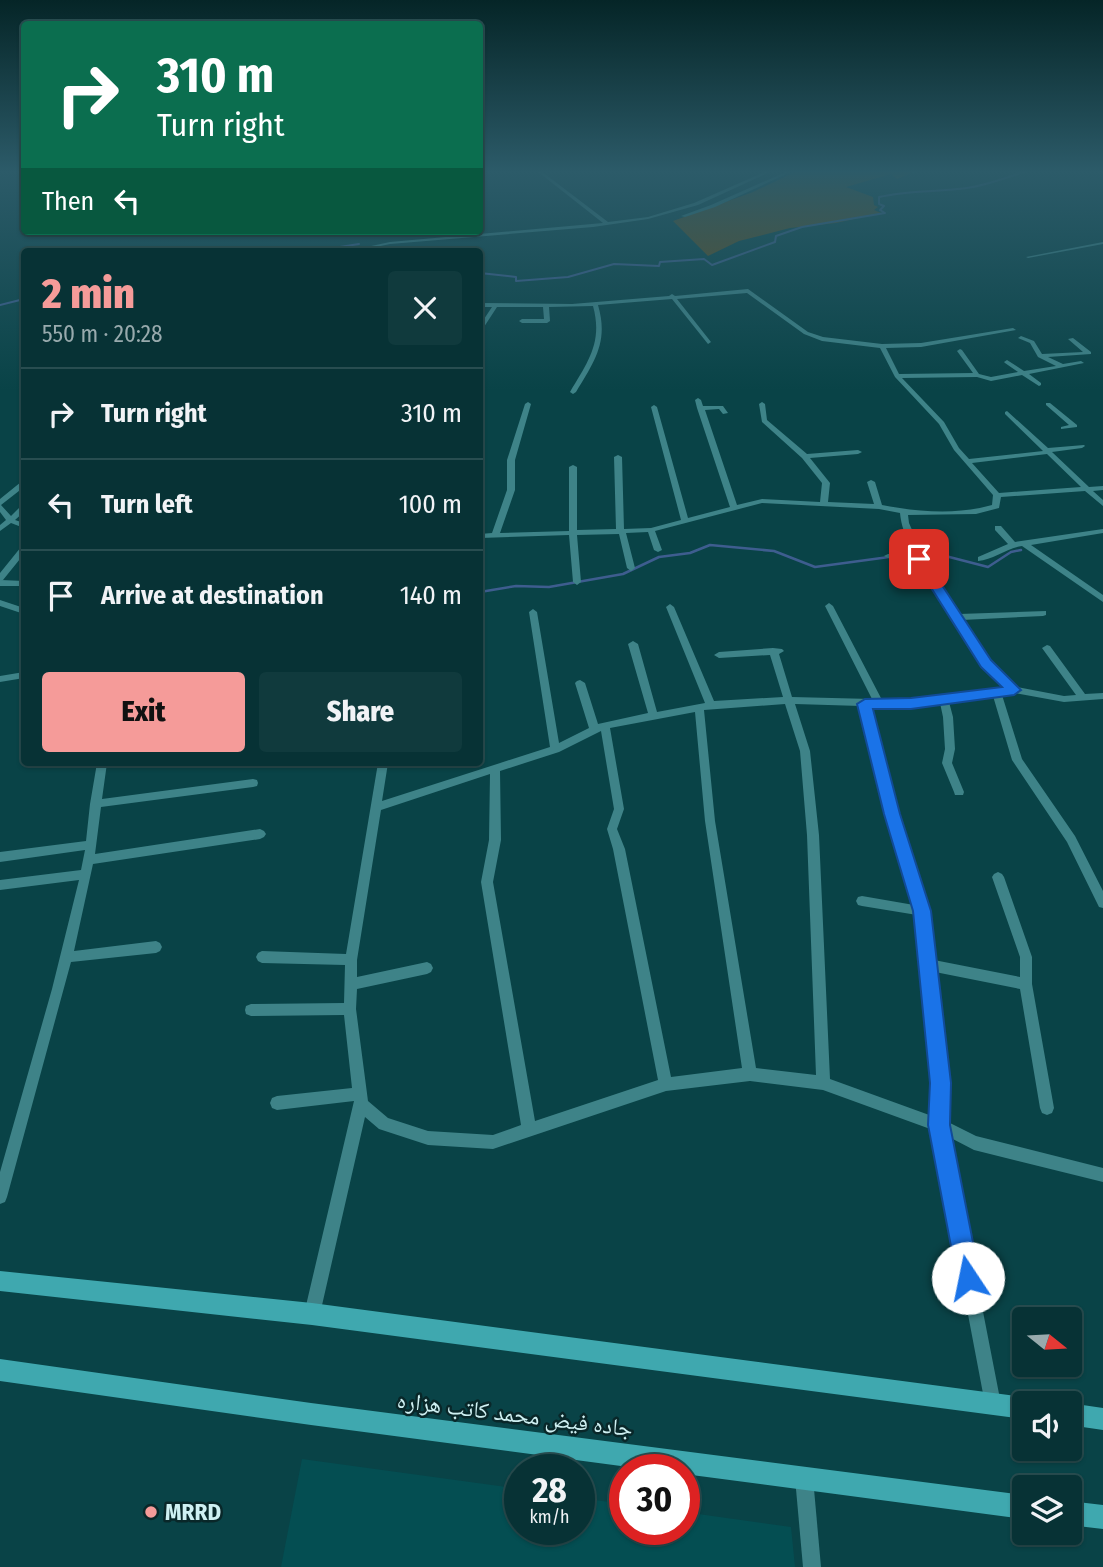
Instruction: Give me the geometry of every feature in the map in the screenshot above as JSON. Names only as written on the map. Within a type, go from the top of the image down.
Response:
[{"type":"main road","points":[[0,1281],[312,1314],[1012,1406]]},
{"type":"main road","name":"جاده فیض محمد کاتب هزاره","points":[[0,1370],[1012,1505]]},
{"type":"main road","points":[[1082,1416],[1103,1419]]},
{"type":"main road","points":[[1082,1515],[1103,1517]]},
{"type":"street","points":[[365,248],[384,244]]},
{"type":"street","points":[[424,248],[466,244]]},
{"type":"street","points":[[1028,257],[1097,244]]},
{"type":"street","points":[[483,305],[545,307],[748,291],[806,332],[822,339],[881,346],[943,342],[1013,330]]},
{"type":"street","points":[[672,296],[708,342]]},
{"type":"street","points":[[573,391],[590,366],[602,330],[594,303]]},
{"type":"street","points":[[483,324],[495,306]]},
{"type":"street","points":[[522,321],[547,321],[545,307]]},
{"type":"street","points":[[1021,338],[1032,342],[1043,356],[1062,366]]},
{"type":"street","points":[[1043,356],[1089,353],[1071,339]]},
{"type":"street","points":[[483,536],[651,530],[684,519],[762,501],[879,506],[904,511],[976,512],[996,506],[997,495],[956,449],[942,423],[914,397],[897,376],[881,346]]},
{"type":"street","points":[[960,351],[977,375]]},
{"type":"street","points":[[1007,362],[1040,384]]},
{"type":"street","points":[[897,376],[977,375],[991,379],[1082,363]]},
{"type":"street","points":[[495,536],[510,490],[511,460],[528,404]]},
{"type":"street","points":[[725,413],[721,407],[699,404],[734,508]]},
{"type":"street","points":[[762,404],[764,421],[805,456],[826,483],[824,504]]},
{"type":"street","points":[[969,461],[1082,446],[1063,428],[1074,426],[1048,404]]},
{"type":"street","points":[[654,407],[684,519]]},
{"type":"street","points":[[1007,412],[1103,504]]},
{"type":"street","points":[[805,456],[858,452]]},
{"type":"street","points":[[618,457],[621,532],[632,568]]},
{"type":"street","points":[[573,467],[573,534],[578,582]]},
{"type":"street","points":[[871,482],[879,506]]},
{"type":"street","points":[[21,487],[0,505],[10,520],[21,525]]},
{"type":"street","points":[[997,495],[1103,488]]},
{"type":"street","points":[[0,529],[21,511]]},
{"type":"street","points":[[904,511],[905,523],[912,539]]},
{"type":"street","points":[[998,528],[1103,599]]},
{"type":"street","points":[[651,530],[657,550]]},
{"type":"street","points":[[981,559],[1018,544],[1103,531]]},
{"type":"street","points":[[21,553],[0,581],[21,584]]},
{"type":"street","points":[[888,556],[916,554],[986,664],[1014,690]]},
{"type":"street","points":[[0,603],[21,610]]},
{"type":"street","points":[[829,606],[879,704]]},
{"type":"street","points":[[670,607],[705,706],[710,821],[750,1074]]},
{"type":"street","points":[[533,612],[555,749]]},
{"type":"street","points":[[955,617],[1043,613]]},
{"type":"street","points":[[633,644],[654,717]]},
{"type":"street","points":[[1048,648],[1083,698]]},
{"type":"street","points":[[719,655],[777,651],[788,700],[805,751],[813,835],[823,1083]]},
{"type":"street","points":[[0,679],[21,676]]},
{"type":"street","points":[[580,683],[600,727],[619,809],[612,829],[619,849],[666,1084]]},
{"type":"street","points":[[376,807],[555,749],[600,727],[705,706],[788,700],[879,704],[997,695],[1014,690],[1064,699],[1102,698]]},
{"type":"street","points":[[997,695],[1017,760],[1071,839],[1103,903]]},
{"type":"street","points":[[944,700],[950,749],[947,763],[959,792]]},
{"type":"street","points":[[865,704],[892,814],[922,911],[941,1083],[939,1125],[993,1404]]},
{"type":"street","points":[[0,1197],[46,1042],[88,860],[101,766]]},
{"type":"street","points":[[312,1314],[359,1099],[350,1009],[351,960],[383,766]]},
{"type":"street","points":[[495,770],[495,840],[487,882],[528,1129]]},
{"type":"street","points":[[95,804],[253,783]]},
{"type":"street","points":[[88,860],[260,834]]},
{"type":"street","points":[[0,857],[90,845]]},
{"type":"street","points":[[0,885],[85,874]]},
{"type":"street","points":[[998,877],[1026,957],[1026,984],[1047,1108]]},
{"type":"street","points":[[862,901],[922,911]]},
{"type":"street","points":[[66,957],[156,947]]},
{"type":"street","points":[[262,957],[351,960]]},
{"type":"street","points":[[929,965],[1026,984]]},
{"type":"street","points":[[351,984],[426,968]]},
{"type":"street","points":[[251,1010],[350,1009]]},
{"type":"street","points":[[277,1103],[359,1099],[384,1124],[428,1138],[493,1142],[666,1084],[750,1074],[823,1083],[939,1125],[974,1143],[1103,1175]]},
{"type":"street","points":[[804,1478],[812,1567]]},
{"type":"shaded area","points":[[696,244],[733,244],[708,256]]},
{"type":"shaded area","points":[[302,1459],[504,1487],[504,1545],[595,1545],[595,1500],[609,1502],[609,1545],[700,1545],[700,1514],[791,1527],[795,1567],[281,1567]]},
{"type":"waterway","points":[[334,248],[358,244]]},
{"type":"waterway","points":[[483,273],[516,277],[516,281],[568,277],[614,264],[659,266],[660,262],[704,259],[712,265],[769,244]]},
{"type":"waterway","points":[[0,305],[21,300]]},
{"type":"waterway","points":[[483,592],[516,586],[549,587],[623,574],[659,557],[690,553],[710,545],[774,551],[815,567],[889,557]]},
{"type":"waterway","points":[[914,554],[930,552],[988,567],[1011,552],[1021,550]]},
{"type":"place","name":"MRRD","points":[[151,1512]]},
{"type":"route","points":[[919,559],[986,664],[1014,690],[997,695],[911,704],[865,704],[892,814],[909,861],[922,911],[941,1083],[939,1125],[968,1278]]}]
